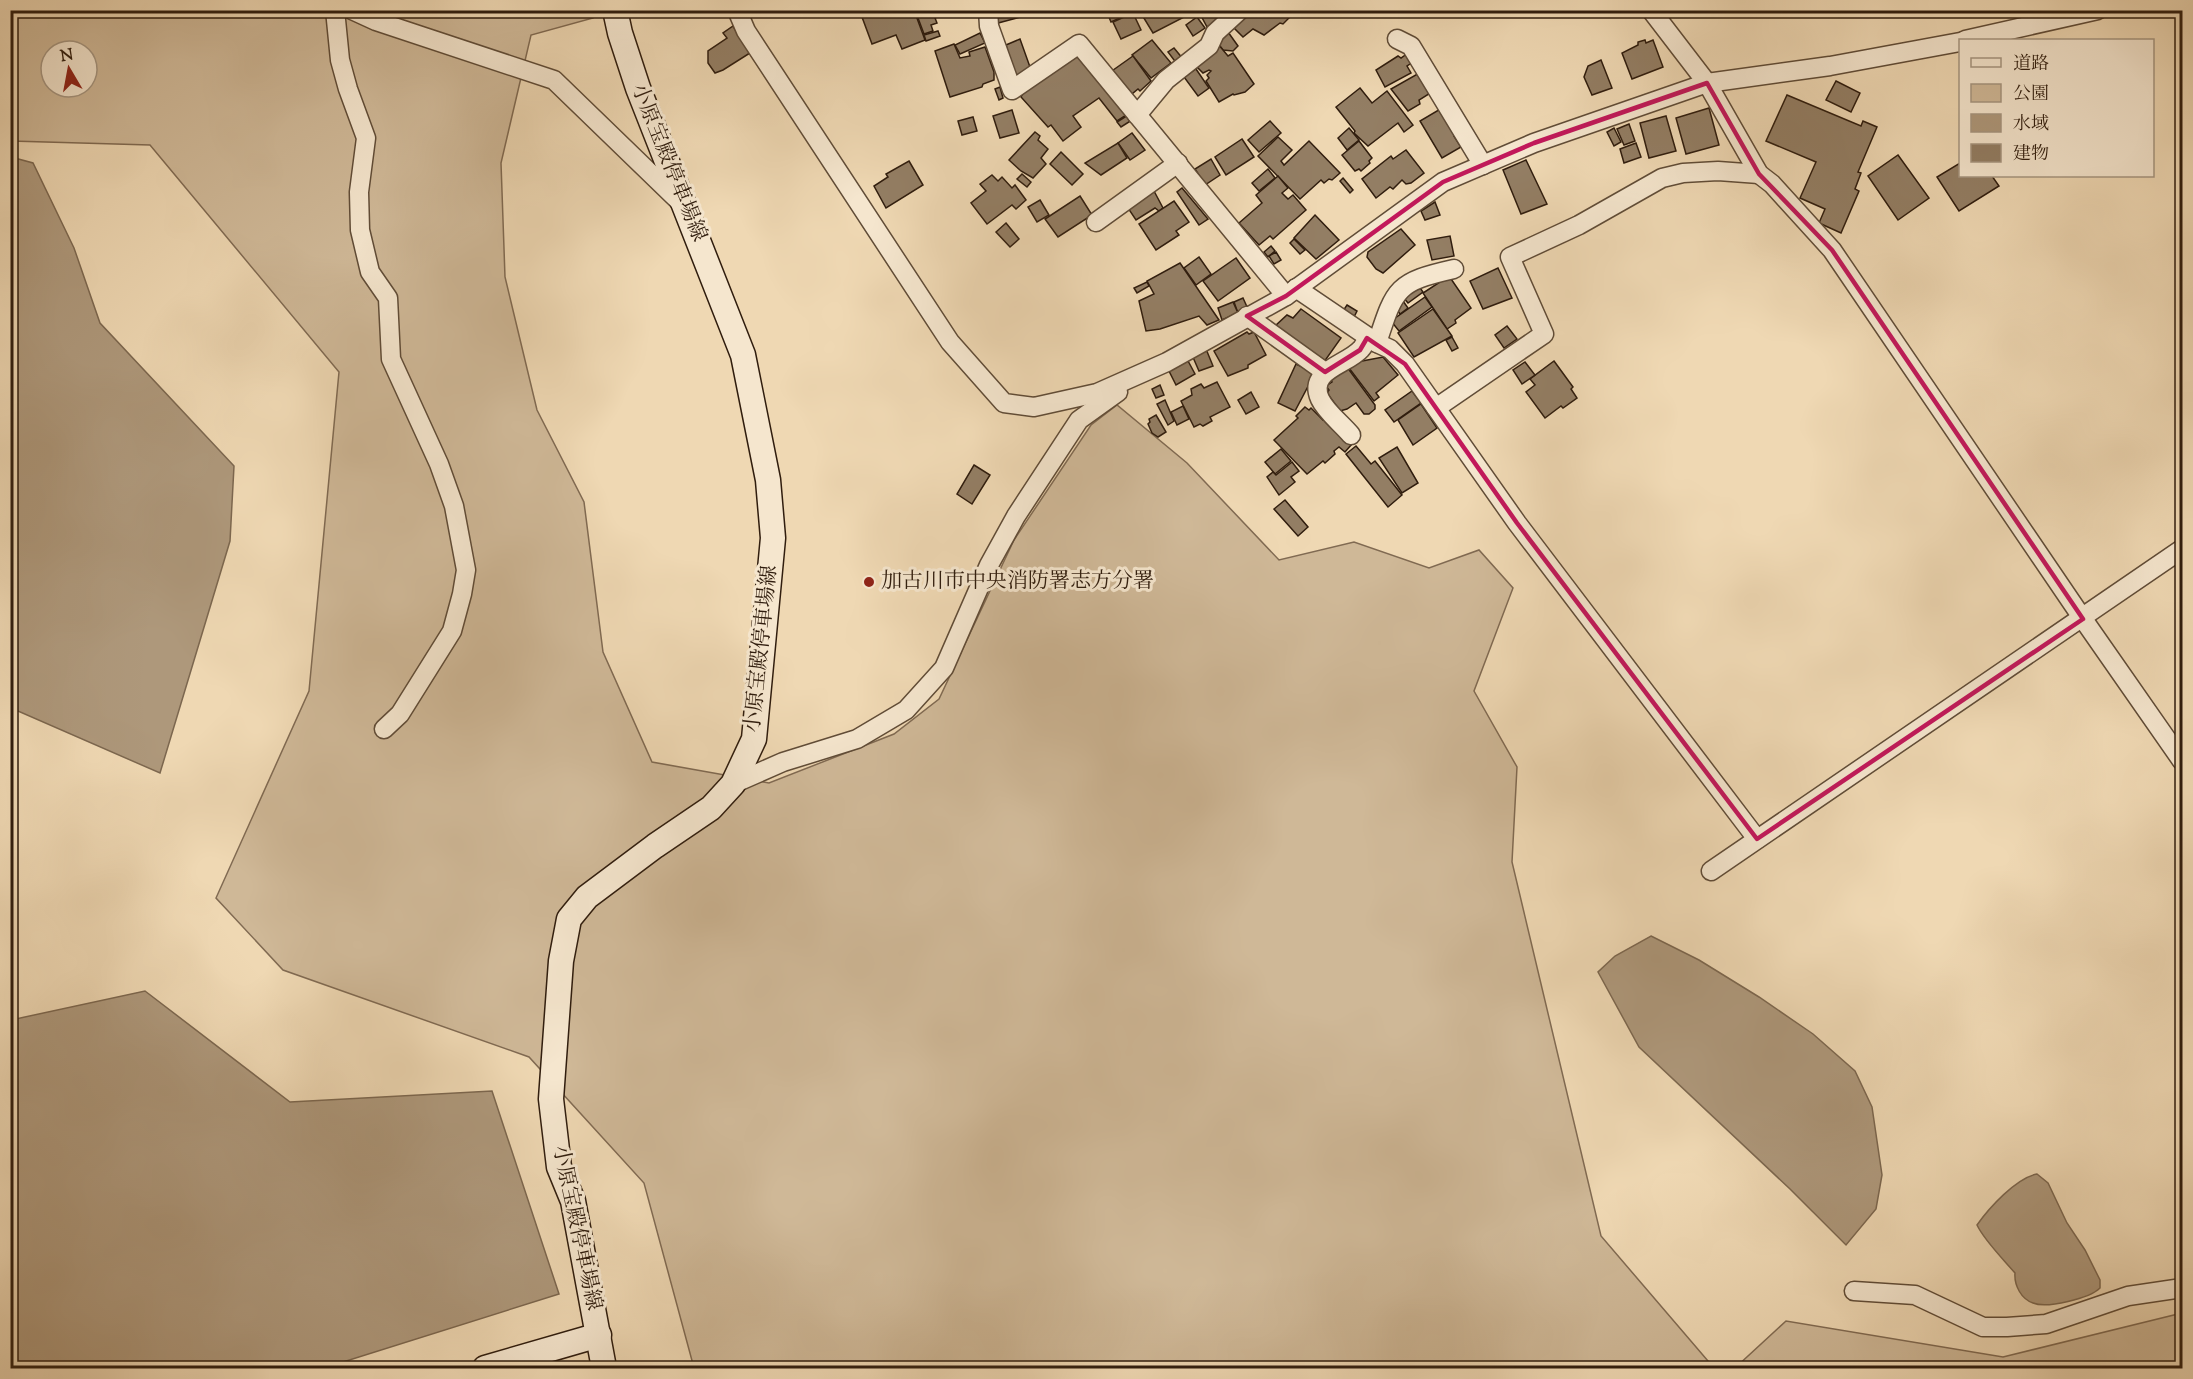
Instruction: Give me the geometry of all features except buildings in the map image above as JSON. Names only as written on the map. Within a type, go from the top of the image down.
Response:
[{"type":"main road","name":"小原宝殿停車場線","points":[[604,1368],[573,1201],[559,1167],[551,1099],[561,961],[569,919],[587,897],[711,808],[733,784],[754,739],[773,538],[768,480],[743,355],[638,88],[615,10]]},
{"type":"main road","points":[[484,1368],[599,1335]]},
{"type":"street","points":[[335,10],[343,69],[366,138],[359,192],[360,230],[370,272],[388,298],[391,359],[439,464],[451,496],[466,570],[452,632],[400,714],[384,729]]},
{"type":"street","points":[[352,10],[376,21],[554,80],[686,207]]},
{"type":"street","points":[[737,10],[746,31],[950,342],[1004,404],[1034,407],[1097,393],[1167,362],[1291,292],[1443,182],[1534,143],[1707,84],[1830,66],[1959,42]]},
{"type":"street","points":[[988,10],[989,26],[1012,90],[1080,44],[1137,116],[1291,292],[1390,349],[1405,364],[1517,523],[1757,839]]},
{"type":"street","points":[[1137,116],[1166,80],[1209,46],[1215,33],[1240,10]]},
{"type":"street","points":[[1651,10],[1707,84],[1759,174],[1772,184],[1832,250],[2182,761]]},
{"type":"street","points":[[1969,39],[2098,10]]},
{"type":"street","points":[[1396,39],[1412,46],[1483,165]]},
{"type":"street","points":[[1096,222],[1178,164]]},
{"type":"street","points":[[1436,408],[1544,334],[1510,257],[1579,225],[1662,178],[1683,173],[1718,171],[1759,174]]},
{"type":"street","points":[[1351,435],[1321,401],[1318,382],[1325,372],[1372,340],[1389,306],[1400,290],[1412,280],[1454,269]]},
{"type":"street","points":[[1248,316],[1325,372]]},
{"type":"street","points":[[733,784],[783,762],[857,739],[906,710],[944,668],[990,565],[1016,516],[1078,420],[1146,371]]},
{"type":"street","points":[[1711,871],[2083,619],[2182,549]]},
{"type":"street","points":[[1854,1291],[1915,1295],[1983,1327],[2007,1327],[2046,1324],[2128,1296],[2182,1288]]},
{"type":"highlighted area","points":[[1707,83],[1759,174],[1832,250],[2083,619],[1757,839],[1517,523],[1405,364],[1367,338],[1360,350],[1325,372],[1247,316],[1286,296],[1443,182],[1534,143]]},
{"type":"green space","points":[[11,11],[592,11],[593,18],[531,35],[501,163],[505,277],[537,410],[584,502],[603,652],[652,762],[769,783],[894,734],[939,699],[1014,540],[1091,425],[1117,405],[1187,463],[1279,560],[1354,542],[1429,568],[1479,550],[1513,588],[1474,691],[1517,767],[1512,862],[1601,1236],[1714,1368],[694,1368],[644,1183],[529,1057],[283,970],[216,898],[309,691],[339,372],[150,145],[11,141]]},
{"type":"green space","points":[[2182,1313],[2182,1368],[1735,1368],[1786,1321],[2003,1357]]},
{"type":"water","points":[[11,157],[33,163],[74,248],[100,323],[234,466],[230,541],[160,773],[11,708]]},
{"type":"water","points":[[1651,936],[1699,960],[1759,997],[1813,1034],[1855,1071],[1872,1107],[1882,1175],[1876,1209],[1846,1245],[1639,1047],[1598,972],[1615,956]]},
{"type":"water","points":[[145,991],[290,1102],[492,1091],[559,1294],[324,1368],[11,1368],[11,1020]]},
{"type":"water","points":[[2037,1174],[2048,1183],[2067,1223],[2085,1250],[2100,1280],[2100,1288],[2095,1292],[2068,1302],[2048,1305],[2033,1303],[2025,1298],[2019,1291],[2015,1273],[1977,1225],[1988,1210],[2012,1187]]},
{"type":"place","name":"加古川市中央消防署志方分署","points":[[869,582]]}]
